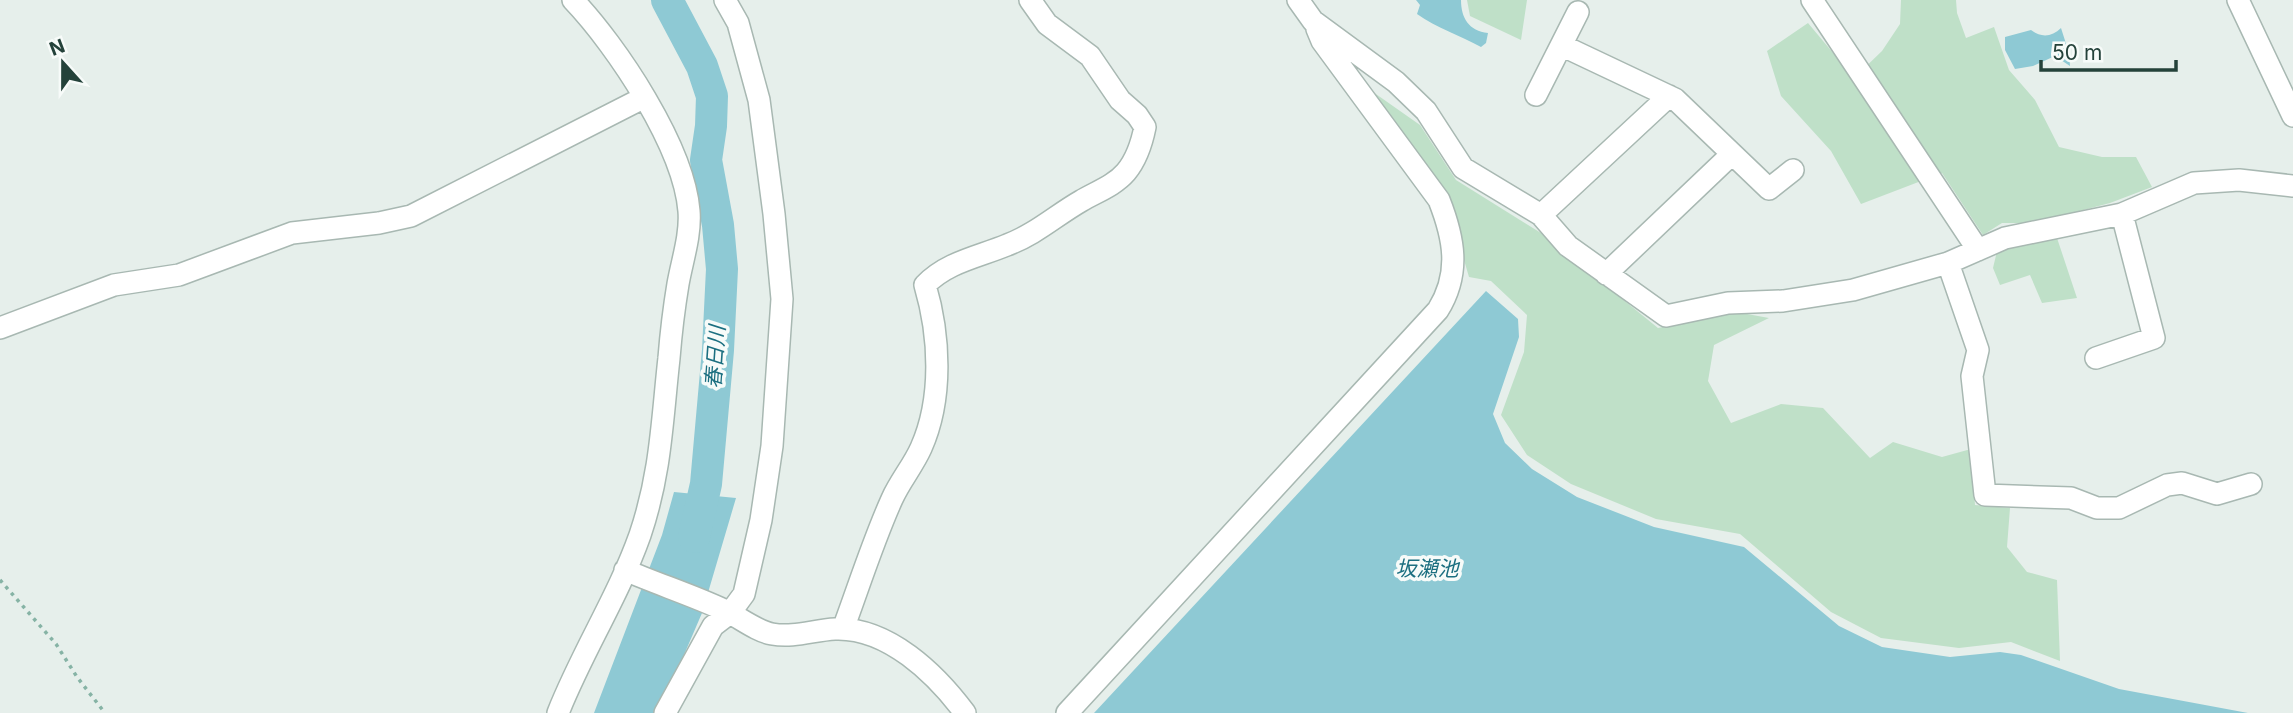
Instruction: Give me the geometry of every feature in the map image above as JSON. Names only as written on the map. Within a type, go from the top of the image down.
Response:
[{"type":"street","points":[[558,713],[628,572],[643,525],[659,461],[668,360],[690,213],[676,157],[623,63],[602,32],[573,0]]},
{"type":"street","points":[[665,713],[713,626],[744,594],[761,520],[772,446],[782,299],[774,214],[759,100],[738,23],[725,0]]},
{"type":"street","points":[[843,629],[892,498],[922,447],[933,407],[937,367],[934,315],[925,285],[950,267],[1041,229],[1080,201],[1102,191],[1126,171],[1142,141],[1145,127],[1137,115],[1120,100],[1090,56],[1047,24],[1030,0]]},
{"type":"street","points":[[1067,713],[1438,310],[1449,286],[1453,261],[1451,229],[1439,200],[1322,41],[1313,21],[1298,0]]},
{"type":"street","points":[[1812,0],[1978,250]]},
{"type":"street","points":[[2238,0],[2293,116]]},
{"type":"street","points":[[1536,95],[1578,12]]},
{"type":"street","points":[[1313,21],[1406,91],[1426,111],[1463,168],[1541,215],[1568,246],[1666,316],[1728,303],[1783,301],[1853,290],[1948,263],[2005,238],[2122,214],[2194,183],[2239,180],[2293,186]]},
{"type":"street","points":[[1563,46],[1675,99],[1769,189],[1793,170]]},
{"type":"street","points":[[1541,215],[1668,96]]},
{"type":"street","points":[[0,328],[114,285],[179,275],[292,233],[379,223],[411,216],[643,98]]},
{"type":"street","points":[[1606,274],[1732,154]]},
{"type":"street","points":[[2096,358],[2154,338],[2122,214]]},
{"type":"street","points":[[1948,263],[1978,350],[1972,376],[1985,495],[2071,498],[2097,508],[2119,508],[2167,485],[2182,483],[2217,494],[2251,484]]},
{"type":"street","points":[[628,572],[726,611],[769,633],[794,636],[843,629],[855,630],[884,640],[908,655],[950,693],[965,713]]},
{"type":"path","points":[[0,579],[56,644],[105,713]]},
{"type":"green space","points":[[1467,0],[1527,0],[1521,40],[1470,16]]},
{"type":"green space","points":[[1901,0],[1956,0],[1957,13],[1966,38],[1994,27],[2009,70],[2035,100],[2059,147],[2102,157],[2136,157],[2152,187],[2110,203],[2034,223],[2002,223],[1983,235],[1942,173],[1861,204],[1831,151],[1781,96],[1767,51],[1808,23],[1854,78],[1882,51],[1900,24]]},
{"type":"green space","points":[[1373,92],[1420,125],[1456,180],[1541,233],[1658,328],[1736,312],[1769,318],[1714,345],[1708,381],[1731,423],[1781,404],[1823,408],[1870,458],[1893,442],[1942,457],[1971,449],[1975,505],[2010,508],[2007,547],[2027,572],[2057,580],[2060,661],[2011,642],[1959,648],[1881,638],[1831,612],[1740,534],[1656,519],[1571,484],[1527,455],[1501,415],[1524,352],[1527,315],[1491,281],[1469,277],[1447,202]]},
{"type":"green space","points":[[2057,238],[2077,298],[2042,303],[2030,275],[2000,285],[1993,268],[1998,247],[2028,245]]},
{"type":"water","points":[[1416,0],[1461,0],[1467,22],[1476,30],[1488,33],[1486,43],[1481,47],[1425,19],[1417,14],[1420,5]]},
{"type":"water","points":[[2061,28],[2070,66],[2055,56],[2033,66],[2015,69],[2005,50],[2005,37],[2031,30],[2046,35]]},
{"type":"water","name":"坂瀬池","points":[[1486,291],[1518,319],[1519,337],[1493,414],[1505,443],[1532,469],[1577,497],[1654,527],[1744,547],[1839,626],[1882,647],[1950,657],[2000,652],[2021,655],[2119,689],[2248,713],[1094,713]]},
{"type":"water","points":[[674,492],[736,498],[702,613],[659,713],[594,713],[662,535]]},
{"type":"waterway","name":"春日川","points":[[667,0],[702,66],[712,96],[706,160],[718,225],[722,269],[706,484],[694,537]]}]
